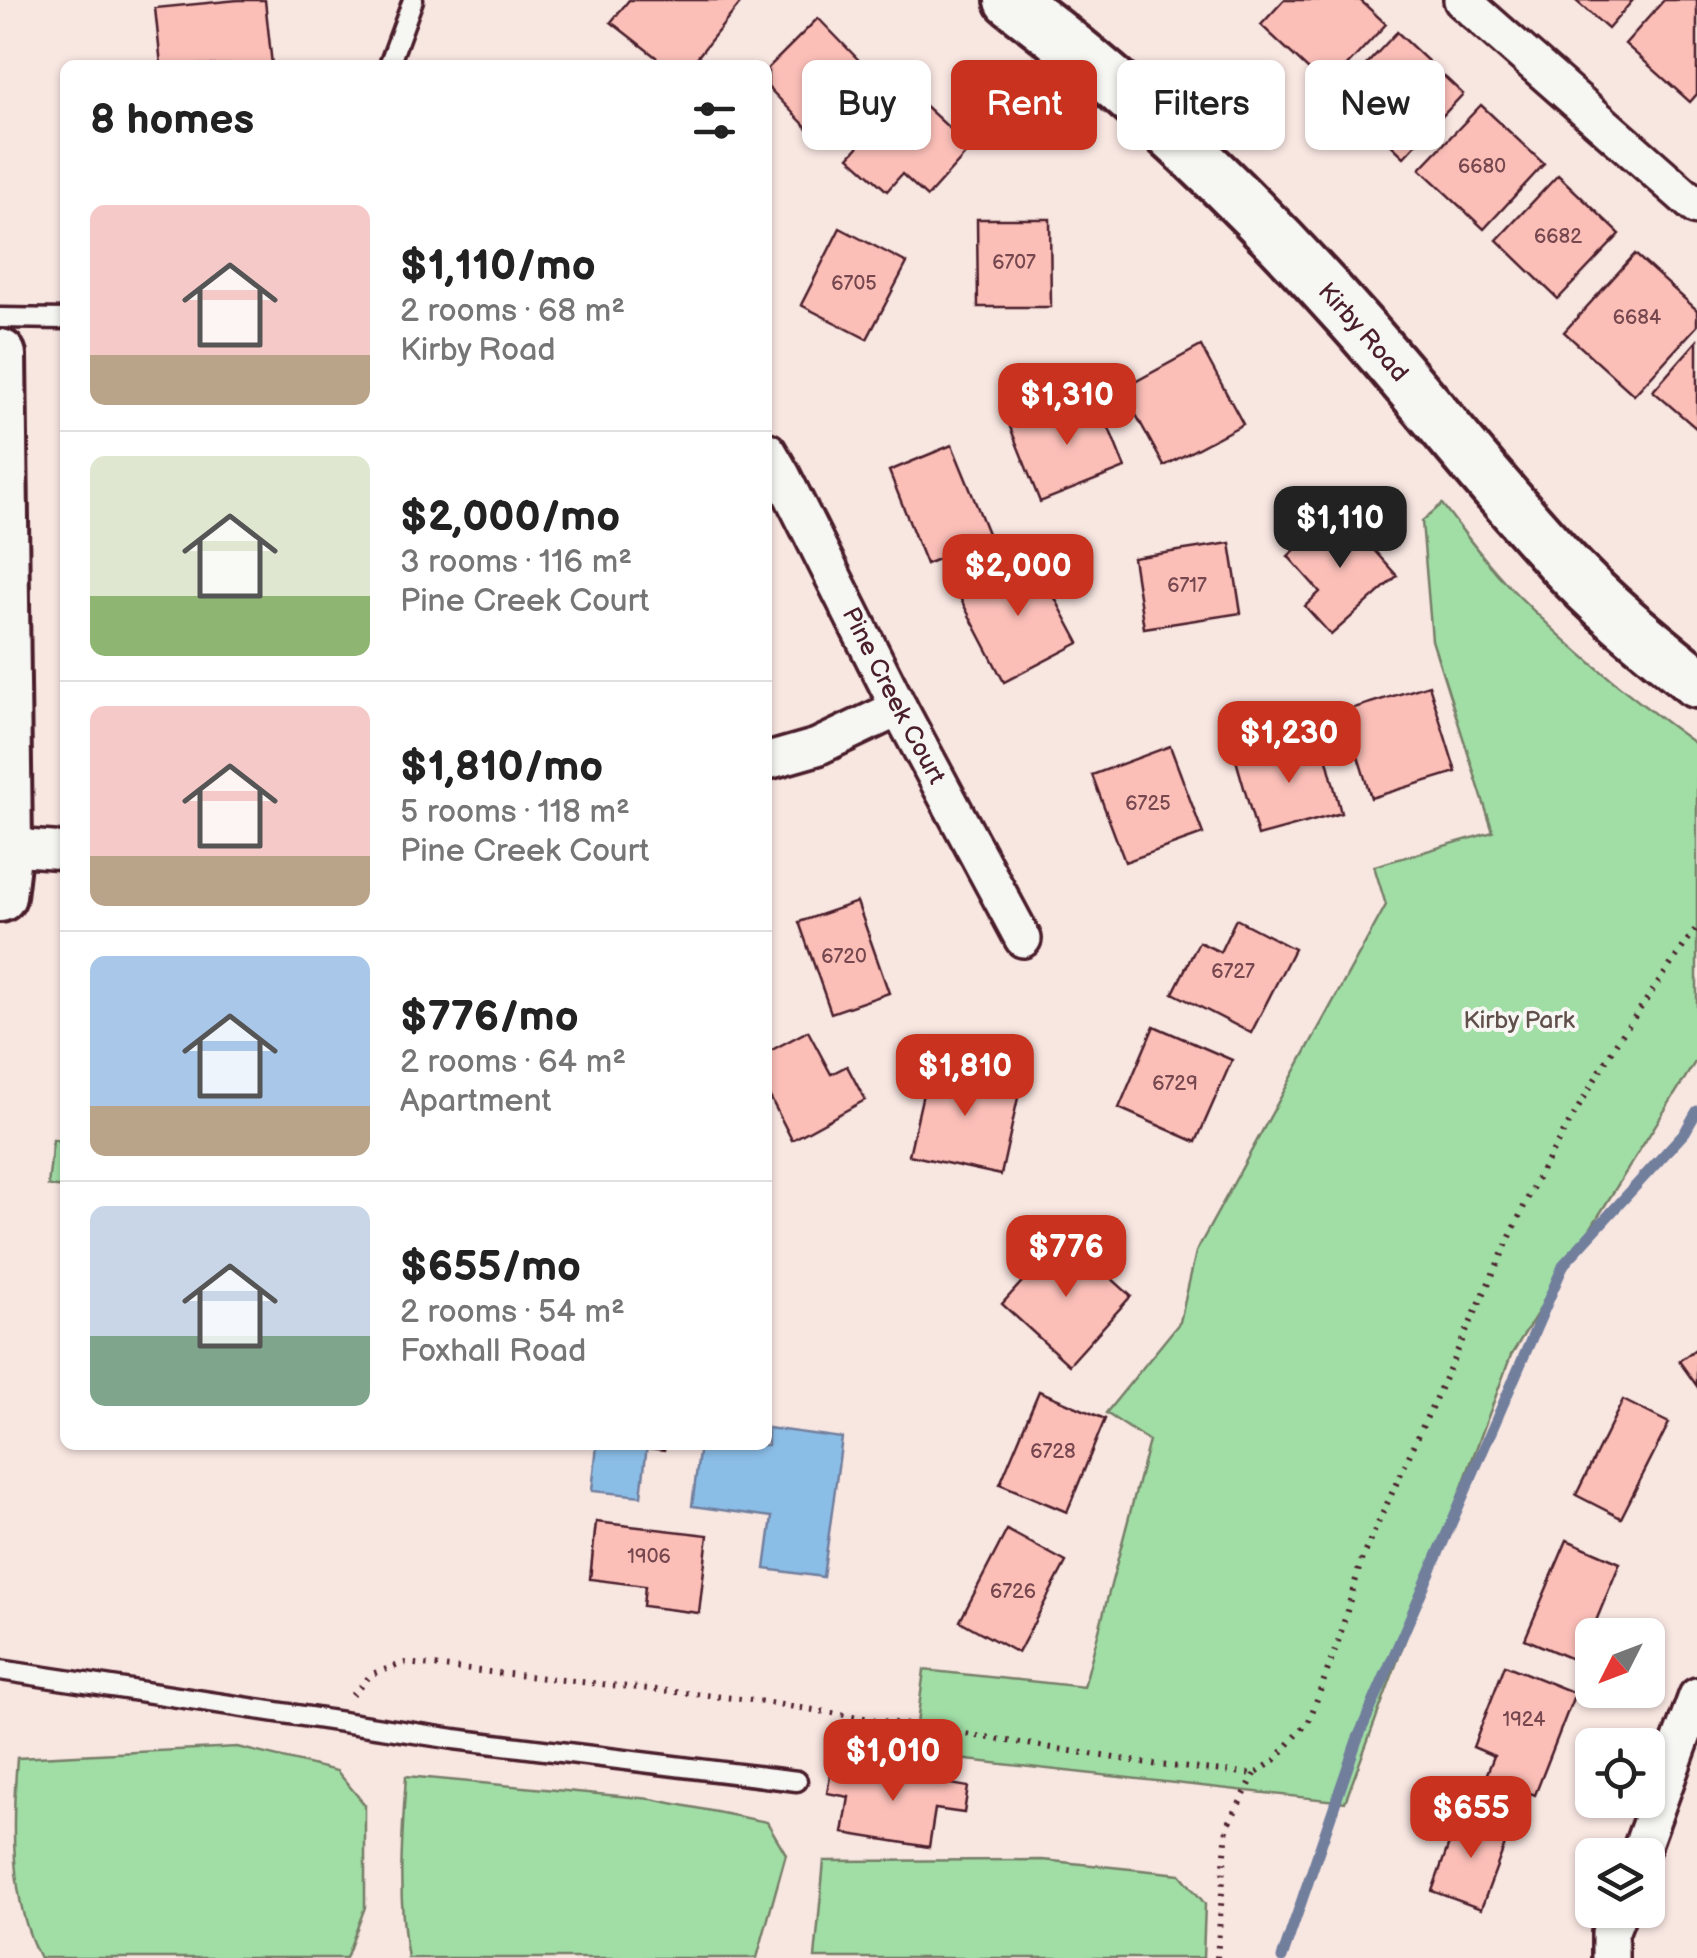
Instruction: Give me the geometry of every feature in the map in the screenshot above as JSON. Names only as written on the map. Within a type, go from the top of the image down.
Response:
[{"type":"main road","name":"Kirby Road","points":[[1011,0],[1058,35],[1266,226],[1352,319],[1563,564],[1636,634],[1697,682]]},
{"type":"main road","points":[[0,356],[0,896]]},
{"type":"street","points":[[1462,0],[1697,207]]},
{"type":"street","name":"Pine Creek Court","points":[[772,459],[1023,939]]},
{"type":"street","points":[[772,760],[817,747],[899,708]]},
{"type":"street","points":[[3,846],[60,850]]},
{"type":"street","points":[[1645,1838],[1697,1696]]},
{"type":"street","points":[[1610,1958],[1612,1928]]},
{"type":"lane","points":[[391,60],[413,0]]},
{"type":"lane","points":[[0,318],[60,319]]},
{"type":"lane","points":[[0,1670],[472,1741],[797,1781]]},
{"type":"path","points":[[1217,1958],[1227,1827],[1255,1774],[1275,1760],[1308,1721],[1339,1639],[1362,1558],[1538,1176],[1617,1042],[1697,927]]},
{"type":"path","points":[[318,1718],[349,1698],[372,1674],[405,1663],[751,1700],[1159,1766],[1255,1774]]},
{"type":"green space","name":"Kirby Park","points":[[1442,504],[1498,574],[1550,627],[1697,745],[1697,1059],[1511,1355],[1345,1802],[913,1754],[924,1670],[1084,1687],[1149,1441],[1106,1413],[1180,1322],[1196,1252],[1386,905],[1374,866],[1493,832],[1432,640],[1422,521]]},
{"type":"green space","points":[[53,1140],[60,1141],[60,1187],[48,1186]]},
{"type":"green space","points":[[237,1747],[337,1771],[365,1805],[365,1907],[346,1958],[40,1958],[23,1911],[15,1860],[17,1758]]},
{"type":"green space","points":[[406,1776],[651,1799],[767,1822],[786,1854],[757,1958],[408,1958],[401,1890]]},
{"type":"green space","points":[[1042,1860],[1180,1874],[1205,1904],[1203,1958],[815,1958],[824,1861]]},
{"type":"water","points":[[772,1429],[842,1438],[823,1577],[765,1569],[772,1517],[692,1506],[699,1450],[772,1450]]},
{"type":"water","points":[[596,1450],[646,1450],[641,1496],[592,1491]]},
{"type":"building","points":[[265,0],[271,60],[160,60],[155,8]]},
{"type":"building","points":[[629,0],[743,0],[695,60],[660,60],[611,22]]},
{"type":"building","points":[[1284,0],[1360,0],[1386,24],[1352,60],[1305,60],[1305,66],[1261,25]]},
{"type":"building","points":[[1575,0],[1633,0],[1608,29]]},
{"type":"building","points":[[1664,0],[1697,0],[1697,94],[1690,102],[1625,44]]},
{"type":"building","points":[[818,18],[859,60],[802,60],[802,122],[772,91],[772,64]]},
{"type":"building","points":[[1397,32],[1427,60],[1371,60]]},
{"type":"building","points":[[1445,77],[1463,94],[1445,113]]},
{"type":"building","points":[[1481,105],[1544,164],[1484,229],[1420,169],[1438,150],[1445,150],[1445,143]]},
{"type":"building","points":[[931,111],[951,130],[951,150],[969,150],[927,197],[902,174],[887,191],[849,157],[855,150],[931,150]]},
{"type":"building","points":[[1558,175],[1620,234],[1558,299],[1497,240]]},
{"type":"building","points":[[977,219],[1050,219],[1051,307],[978,307]]},
{"type":"building","points":[[840,228],[907,263],[867,339],[801,305]]},
{"type":"building","points":[[1635,254],[1697,310],[1697,326],[1634,395],[1564,332]]},
{"type":"building","points":[[1697,341],[1697,429],[1653,391]]},
{"type":"building","points":[[1201,346],[1243,424],[1164,466],[1122,389]]},
{"type":"building","points":[[1095,393],[1125,468],[1040,502],[1010,427]]},
{"type":"building","points":[[952,445],[990,538],[926,564],[889,471]]},
{"type":"building","points":[[1338,510],[1397,576],[1331,635],[1305,606],[1320,592],[1288,556]]},
{"type":"building","points":[[1230,543],[1241,613],[1144,628],[1133,558]]},
{"type":"building","points":[[1032,555],[1079,643],[1004,682],[958,594]]},
{"type":"building","points":[[1429,685],[1456,772],[1371,798],[1344,711]]},
{"type":"building","points":[[1321,737],[1341,813],[1258,836],[1236,760]]},
{"type":"building","points":[[1170,746],[1203,834],[1125,862],[1092,775]]},
{"type":"building","points":[[857,902],[889,993],[831,1013],[799,922]]},
{"type":"building","points":[[1236,919],[1294,949],[1251,1033],[1173,993],[1199,942],[1220,952]]},
{"type":"building","points":[[1154,1026],[1232,1060],[1196,1142],[1119,1108]]},
{"type":"building","points":[[808,1031],[831,1074],[847,1066],[865,1100],[792,1140],[772,1101],[772,1050]]},
{"type":"building","points":[[930,1063],[1021,1084],[1001,1175],[909,1155]]},
{"type":"building","points":[[1064,1235],[1131,1296],[1069,1365],[1002,1304]]},
{"type":"building","points":[[1697,1348],[1697,1386],[1679,1361]]},
{"type":"building","points":[[1039,1391],[1105,1419],[1067,1512],[1000,1484]]},
{"type":"building","points":[[1623,1400],[1669,1423],[1621,1518],[1576,1495]]},
{"type":"building","points":[[596,1522],[708,1535],[699,1613],[643,1606],[645,1586],[590,1579]]},
{"type":"building","points":[[1007,1530],[1066,1562],[1018,1653],[960,1621]]},
{"type":"building","points":[[1567,1540],[1620,1563],[1597,1618],[1575,1618],[1575,1660],[1525,1639]]},
{"type":"building","points":[[1505,1665],[1575,1693],[1535,1795],[1486,1776],[1494,1756],[1473,1747]]},
{"type":"building","points":[[832,1764],[968,1787],[964,1813],[935,1809],[929,1847],[843,1833],[849,1797],[827,1793]]},
{"type":"building","points":[[1460,1813],[1510,1831],[1481,1909],[1432,1891]]},
{"type":"waterway","points":[[1282,1958],[1357,1740],[1564,1264],[1685,1132],[1697,1111]]}]
